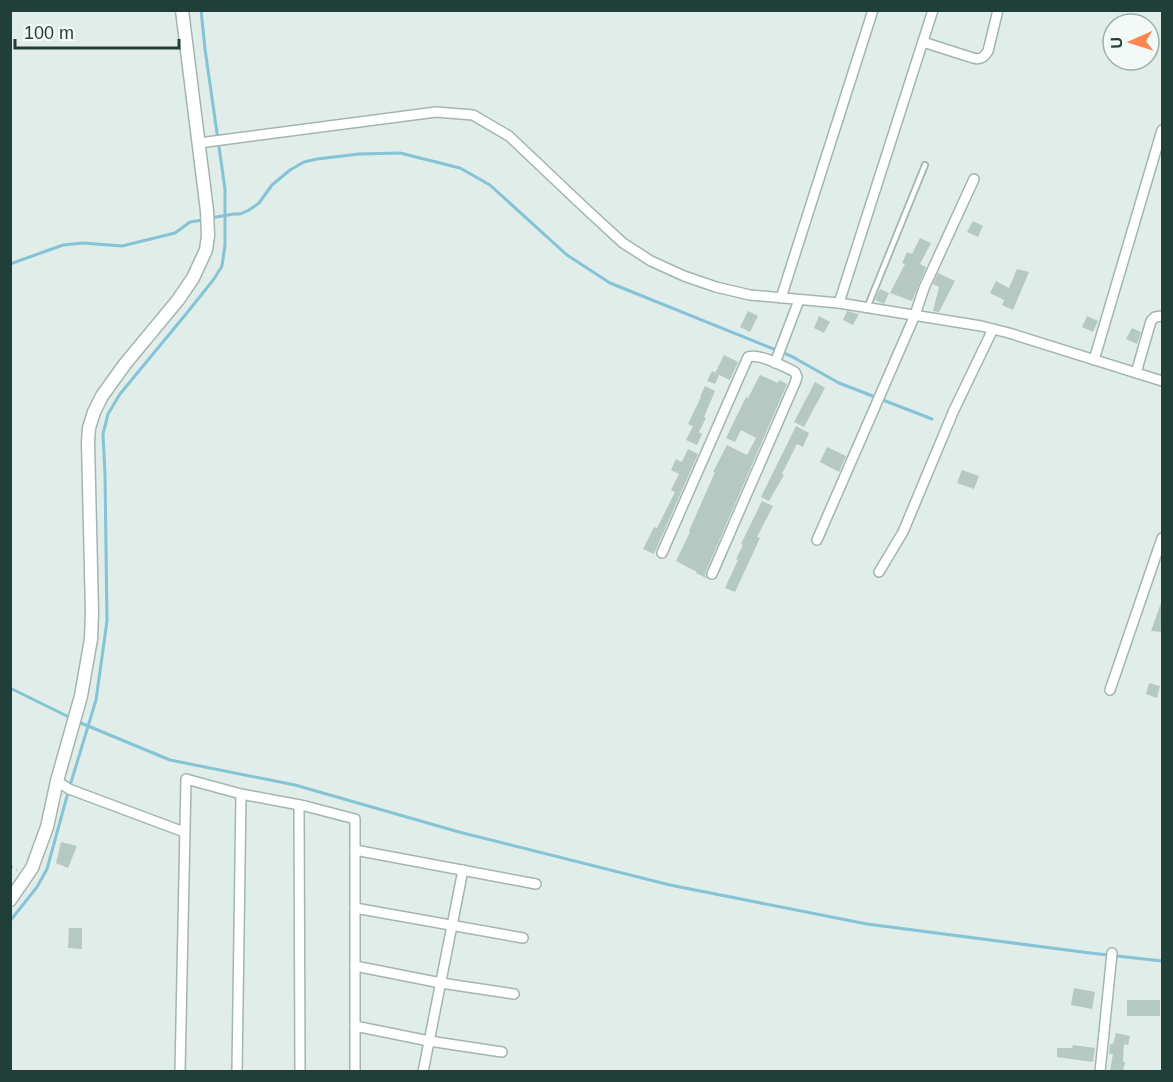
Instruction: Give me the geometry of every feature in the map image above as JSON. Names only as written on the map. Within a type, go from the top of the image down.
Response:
[{"type":"street","points":[[10,900],[32,868],[47,827],[57,781],[75,720],[92,639],[89,428],[102,396],[125,364],[178,300],[193,278],[206,250],[208,225],[203,143],[189,75],[182,10]]},
{"type":"street","points":[[781,298],[873,10]]},
{"type":"street","points":[[839,303],[933,10]]},
{"type":"street","points":[[923,42],[973,58],[986,56],[998,10]]},
{"type":"street","points":[[203,143],[436,112],[473,115],[509,136],[623,243],[651,261],[684,276],[750,295],[839,303],[993,329],[1162,381]]},
{"type":"street","points":[[1095,360],[1162,130]]},
{"type":"street","points":[[817,540],[915,315],[924,288],[974,179]]},
{"type":"street","points":[[775,363],[799,300]]},
{"type":"street","points":[[1136,373],[1150,324],[1155,317],[1162,316]]},
{"type":"street","points":[[879,572],[903,532],[954,410],[993,329]]},
{"type":"street","points":[[662,553],[748,357],[757,356],[775,363],[795,372],[797,377],[712,574]]},
{"type":"street","points":[[1110,690],[1162,538]]},
{"type":"street","points":[[180,1071],[186,779],[241,794],[355,819],[355,1071]]},
{"type":"street","points":[[57,781],[69,789],[184,832]]},
{"type":"street","points":[[237,1071],[241,794]]},
{"type":"street","points":[[299,805],[300,1071]]},
{"type":"street","points":[[355,850],[536,884]]},
{"type":"street","points":[[423,1071],[464,870]]},
{"type":"street","points":[[355,908],[524,938]]},
{"type":"street","points":[[1100,1071],[1112,953]]},
{"type":"street","points":[[355,966],[441,983],[514,994]]},
{"type":"street","points":[[355,1026],[501,1052]]},
{"type":"lane","points":[[867,308],[925,165]]},
{"type":"building","points":[[973,221],[983,226],[978,237],[967,232]]},
{"type":"building","points":[[920,238],[931,243],[920,264],[926,267],[912,301],[890,293],[905,264],[902,263],[907,252],[912,254]]},
{"type":"building","points":[[1017,269],[1029,272],[1013,310],[1002,305],[1004,300],[990,293],[996,281],[1009,288]]},
{"type":"building","points":[[938,273],[955,281],[939,312],[933,311],[939,287],[933,284]]},
{"type":"building","points":[[880,289],[889,293],[884,304],[875,300]]},
{"type":"building","points":[[748,311],[758,316],[750,332],[740,327]]},
{"type":"building","points":[[847,311],[859,314],[853,325],[843,320]]},
{"type":"building","points":[[819,316],[830,322],[824,333],[814,328]]},
{"type":"building","points":[[1087,316],[1098,321],[1093,332],[1082,327]]},
{"type":"building","points":[[1132,328],[1141,332],[1137,344],[1126,339]]},
{"type":"building","points":[[724,355],[738,362],[730,380],[715,373]]},
{"type":"building","points":[[712,371],[719,375],[715,384],[707,381]]},
{"type":"building","points":[[760,375],[778,383],[779,380],[787,384],[706,571],[705,575],[708,579],[676,561],[715,472],[713,472],[727,445],[747,455],[756,438],[741,430],[735,442],[726,438],[746,397],[748,398]]},
{"type":"building","points":[[815,382],[825,388],[804,427],[794,422]]},
{"type":"building","points":[[705,386],[715,391],[699,432],[702,434],[697,445],[686,440],[693,426],[688,424]]},
{"type":"building","points":[[796,426],[809,433],[803,447],[797,444],[782,474],[784,475],[769,501],[761,497]]},
{"type":"building","points":[[827,447],[846,456],[839,472],[820,462]]},
{"type":"building","points":[[688,449],[698,454],[654,554],[643,549],[654,527],[657,528],[675,492],[671,490],[679,474],[671,470],[676,459],[682,462]]},
{"type":"building","points":[[962,470],[979,476],[974,489],[957,483]]},
{"type":"building","points":[[762,501],[773,506],[757,537],[760,538],[735,592],[725,588],[738,560],[736,559],[743,545],[741,544]]},
{"type":"building","points":[[1161,603],[1162,632],[1151,631]]},
{"type":"building","points":[[1149,683],[1160,686],[1157,698],[1146,694]]},
{"type":"building","points":[[61,842],[77,846],[68,868],[56,863]]},
{"type":"building","points":[[69,928],[82,928],[82,949],[68,948]]},
{"type":"building","points":[[1074,988],[1095,992],[1092,1009],[1071,1005]]},
{"type":"building","points":[[1127,1000],[1160,1000],[1160,1016],[1127,1016]]},
{"type":"building","points":[[1116,1033],[1130,1036],[1128,1045],[1124,1044],[1123,1071],[1110,1071],[1113,1054],[1109,1054],[1110,1044],[1113,1044]]},
{"type":"building","points":[[1073,1045],[1095,1048],[1093,1062],[1057,1057],[1057,1048],[1072,1048]]},
{"type":"waterway","points":[[10,921],[37,887],[47,869],[96,700],[107,621],[103,434],[108,414],[120,394],[214,279],[222,266],[225,245],[225,189],[201,10]]},
{"type":"waterway","points":[[210,218],[240,214],[249,210],[259,203],[272,185],[290,170],[304,162],[317,159],[359,154],[400,153],[460,168],[490,185],[567,255],[610,283],[791,356],[839,383],[932,419]]},
{"type":"waterway","points":[[10,264],[63,245],[83,243],[122,246],[175,233],[190,222],[203,220]]},
{"type":"waterway","points":[[10,688],[71,718]]},
{"type":"waterway","points":[[76,721],[170,760],[295,785],[459,832],[670,885],[867,924],[1162,961]]}]
